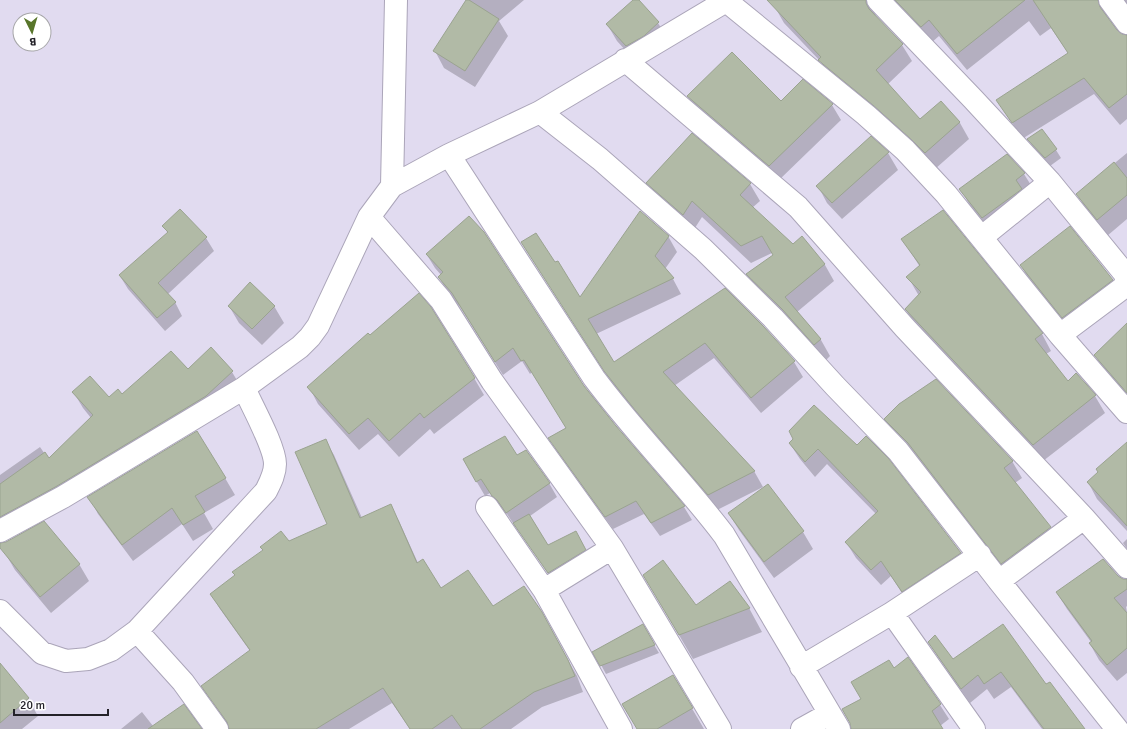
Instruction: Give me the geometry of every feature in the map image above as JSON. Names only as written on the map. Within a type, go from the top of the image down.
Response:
[{"type":"street","points":[[392,186],[396,0]]},
{"type":"street","points":[[0,531],[63,497],[244,388],[300,347],[318,326],[370,217],[392,186],[449,155],[540,112],[725,0],[866,115],[905,150],[946,194],[1060,335],[1127,412]]},
{"type":"street","points":[[878,0],[1050,182],[1125,274],[1127,278],[1124,287],[1060,335]]},
{"type":"street","points":[[1110,0],[1127,24]]},
{"type":"street","points":[[626,60],[798,207],[906,328],[1084,518],[1127,567]]},
{"type":"street","points":[[540,112],[600,159],[703,249],[773,318],[898,451],[1117,729]]},
{"type":"street","points":[[449,155],[594,378],[614,405],[724,535],[834,721],[802,729]]},
{"type":"street","points":[[982,237],[1050,182]]},
{"type":"street","points":[[370,217],[441,300],[492,381],[612,548],[720,729]]},
{"type":"street","points":[[0,611],[42,653],[66,661],[88,659],[111,650],[137,631],[266,491],[272,478],[275,464],[271,448],[244,388]]},
{"type":"street","points":[[487,507],[544,590],[621,729]]},
{"type":"street","points":[[999,581],[1084,518]]},
{"type":"street","points":[[544,590],[612,548]]},
{"type":"street","points":[[801,667],[892,613],[980,555]]},
{"type":"street","points":[[892,613],[974,729]]},
{"type":"street","points":[[137,631],[183,682],[217,729]]},
{"type":"building","points":[[466,0],[469,0],[499,19],[465,71],[433,51]]},
{"type":"building","points":[[633,0],[639,0],[659,22],[644,36],[626,46],[606,24]]},
{"type":"building","points":[[767,0],[866,0],[869,9],[903,44],[876,70],[920,119],[941,101],[960,122],[925,153],[874,106],[818,60],[821,57]]},
{"type":"building","points":[[895,0],[1025,0],[957,54],[929,20],[921,27]]},
{"type":"building","points":[[1033,0],[1098,0],[1100,7],[1117,30],[1122,34],[1127,35],[1127,94],[1109,108],[1084,78],[1012,123],[996,100],[1068,53]]},
{"type":"building","points":[[732,52],[781,101],[803,79],[833,104],[769,166],[687,96]]},
{"type":"building","points":[[1042,129],[1057,149],[1045,158],[1027,139]]},
{"type":"building","points":[[692,133],[751,183],[740,195],[793,244],[802,236],[825,264],[785,297],[821,339],[814,345],[782,309],[746,274],[773,255],[762,236],[741,246],[692,201],[683,215],[646,183]]},
{"type":"building","points":[[871,136],[889,152],[832,203],[816,186]]},
{"type":"building","points":[[1007,154],[1025,173],[1016,180],[1022,189],[982,218],[959,189]]},
{"type":"building","points":[[1114,162],[1127,178],[1127,195],[1097,220],[1076,194]]},
{"type":"building","points":[[180,209],[207,237],[158,283],[176,302],[157,318],[119,275],[168,232],[162,226]]},
{"type":"building","points":[[943,210],[1043,333],[1035,339],[1068,381],[1076,373],[1096,395],[1033,445],[905,309],[921,292],[906,277],[920,265],[901,239]]},
{"type":"building","points":[[640,211],[669,236],[655,256],[674,278],[588,319],[614,362],[725,288],[795,361],[751,398],[705,343],[663,372],[755,471],[708,495],[635,410],[604,371],[521,242],[536,233],[555,262],[558,261],[580,297]]},
{"type":"building","points":[[469,216],[484,232],[584,386],[616,426],[685,506],[651,523],[636,501],[605,517],[548,438],[566,428],[524,360],[521,361],[513,348],[495,362],[452,293],[438,277],[443,272],[426,254]]},
{"type":"building","points":[[1070,226],[1113,280],[1062,318],[1020,265]]},
{"type":"building","points":[[250,282],[275,306],[252,329],[228,306]]},
{"type":"building","points":[[419,293],[431,307],[475,378],[424,418],[420,413],[389,441],[368,418],[349,434],[307,387],[368,333],[370,335]]},
{"type":"building","points":[[1127,323],[1127,393],[1094,355]]},
{"type":"building","points":[[211,347],[233,371],[206,396],[57,486],[0,517],[0,484],[45,452],[49,458],[93,415],[72,392],[90,376],[109,397],[118,389],[122,394],[171,351],[188,369]]},
{"type":"building","points":[[936,379],[1013,461],[1004,468],[1051,527],[1001,564],[908,443],[884,419],[899,404]]},
{"type":"building","points":[[814,405],[857,445],[866,436],[889,459],[961,553],[902,592],[881,561],[871,570],[845,542],[878,511],[818,449],[805,462],[789,443],[793,439],[789,431]]},
{"type":"building","points":[[197,431],[226,478],[195,496],[205,512],[183,525],[172,508],[122,545],[87,497]]},
{"type":"building","points":[[505,436],[517,455],[526,450],[550,483],[506,513],[497,500],[492,496],[481,479],[476,482],[463,459]]},
{"type":"building","points":[[326,439],[360,518],[391,504],[417,563],[423,559],[441,588],[468,570],[493,606],[524,586],[542,612],[575,676],[534,692],[480,729],[462,729],[452,715],[432,729],[410,729],[383,688],[316,729],[229,729],[227,722],[201,686],[250,650],[210,594],[235,575],[232,572],[263,550],[260,547],[281,531],[289,541],[327,524],[295,452]]},
{"type":"building","points":[[1127,442],[1127,526],[1087,482],[1098,472],[1096,469]]},
{"type":"building","points":[[768,484],[804,531],[764,562],[728,513]]},
{"type":"building","points":[[529,514],[548,545],[576,531],[586,550],[548,573],[513,523]]},
{"type":"building","points":[[44,521],[80,564],[40,597],[0,548],[0,543],[6,542]]},
{"type":"building","points":[[1103,559],[1118,576],[1123,579],[1127,579],[1127,589],[1114,598],[1127,613],[1127,648],[1107,665],[1089,643],[1092,641],[1056,592]]},
{"type":"building","points":[[663,560],[696,605],[730,581],[750,608],[679,635],[643,575]]},
{"type":"building","points":[[643,624],[655,645],[600,666],[592,652]]},
{"type":"building","points":[[1003,624],[1046,684],[1050,682],[1085,729],[1044,729],[1001,672],[984,684],[978,675],[961,689],[928,642],[935,635],[953,659]]},
{"type":"building","points":[[908,657],[941,704],[932,711],[943,729],[851,729],[850,723],[842,709],[861,699],[851,682],[889,660],[894,668]]},
{"type":"building","points":[[0,663],[29,698],[0,723]]},
{"type":"building","points":[[673,675],[693,708],[657,729],[637,729],[622,704]]},
{"type":"building","points":[[184,704],[202,729],[148,729]]}]
